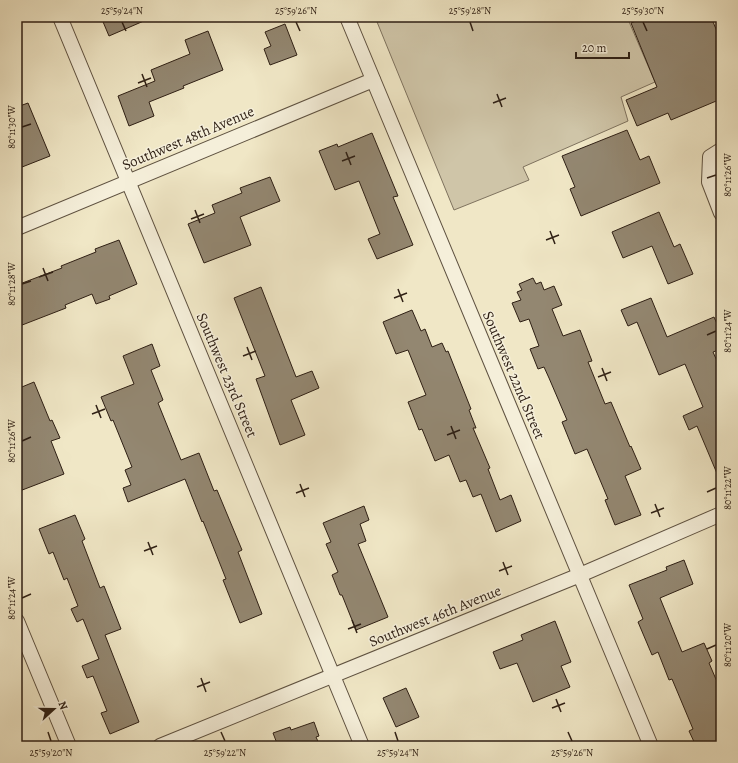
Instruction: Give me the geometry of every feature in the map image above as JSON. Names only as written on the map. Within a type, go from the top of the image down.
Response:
[{"type":"street","name":"Southwest 23rd Street","points":[[60,17],[362,746]]},
{"type":"street","name":"Southwest 22nd Street","points":[[347,17],[651,746]]},
{"type":"street","name":"Southwest 48th Avenue","points":[[17,228],[373,80]]},
{"type":"street","points":[[721,150],[710,157],[709,182],[721,213]]},
{"type":"street","name":"Southwest 46th Avenue","points":[[160,746],[580,575],[721,514]]},
{"type":"street","points":[[17,621],[69,746]]},
{"type":"shaded area","points":[[375,17],[627,17],[655,82],[621,97],[628,121],[523,167],[529,180],[454,210]]},
{"type":"building","points":[[101,17],[153,17],[109,36]]},
{"type":"building","points":[[646,17],[711,17],[721,41],[721,99],[671,120],[668,113],[637,126],[626,100],[657,87],[631,23]]},
{"type":"building","points":[[285,24],[297,55],[270,65],[264,49],[271,46],[265,32]]},
{"type":"building","points":[[208,31],[223,70],[149,102],[154,116],[129,126],[118,96],[155,81],[151,70],[190,54],[185,40]]},
{"type":"building","points":[[28,103],[50,156],[17,169],[17,107]]},
{"type":"building","points":[[627,130],[640,160],[649,156],[660,183],[581,216],[570,189],[575,187],[562,156]]},
{"type":"building","points":[[372,133],[398,196],[393,197],[413,245],[377,259],[368,239],[380,234],[359,181],[335,190],[319,151],[337,144],[338,147]]},
{"type":"building","points":[[270,177],[280,201],[240,217],[251,245],[204,263],[188,224],[215,213],[212,205],[242,193],[240,188]]},
{"type":"building","points":[[659,212],[674,247],[680,244],[693,274],[668,284],[652,246],[623,258],[612,232]]},
{"type":"building","points":[[119,240],[137,284],[109,296],[110,299],[96,304],[92,294],[65,305],[66,308],[17,327],[17,285],[62,268],[61,266],[96,252],[95,249]]},
{"type":"building","points":[[533,278],[536,284],[541,282],[544,290],[554,286],[562,305],[552,309],[563,336],[580,330],[592,361],[588,362],[605,404],[611,402],[641,469],[625,476],[641,515],[615,525],[605,500],[608,499],[587,449],[575,454],[562,422],[567,420],[549,378],[544,367],[538,369],[530,349],[539,346],[529,319],[520,322],[512,303],[521,300],[517,292],[522,290],[519,284]]},
{"type":"building","points":[[261,287],[296,377],[312,371],[319,388],[291,400],[305,435],[280,445],[256,379],[265,376],[234,298]]},
{"type":"building","points":[[651,298],[667,337],[714,317],[721,333],[721,349],[713,352],[721,370],[721,483],[697,426],[689,430],[683,416],[703,407],[685,364],[659,375],[637,322],[628,326],[621,310]]},
{"type":"building","points":[[412,310],[421,331],[425,329],[432,347],[442,343],[446,352],[448,351],[471,409],[469,410],[476,428],[473,428],[490,468],[488,469],[500,500],[511,495],[521,521],[496,532],[481,494],[473,497],[466,480],[460,482],[449,455],[435,461],[422,429],[419,430],[408,402],[426,395],[408,350],[396,354],[383,322]]},
{"type":"building","points":[[152,344],[160,366],[151,370],[163,400],[158,403],[181,460],[199,453],[214,491],[217,490],[242,550],[238,552],[262,614],[240,623],[223,580],[226,579],[185,479],[128,502],[123,488],[131,485],[125,470],[132,467],[113,420],[111,421],[101,397],[134,384],[123,356]]},
{"type":"building","points":[[34,382],[50,421],[52,420],[60,438],[51,441],[64,474],[17,492],[17,389]]},
{"type":"building","points":[[364,506],[369,520],[360,524],[366,541],[358,544],[388,617],[356,630],[332,575],[338,572],[326,544],[331,542],[323,523]]},
{"type":"building","points":[[75,515],[85,539],[82,541],[100,588],[104,586],[121,629],[105,635],[139,722],[110,734],[101,713],[107,711],[93,676],[87,678],[82,666],[99,659],[83,619],[77,622],[71,609],[78,606],[67,578],[64,580],[53,552],[49,554],[39,529]]},
{"type":"building","points":[[684,560],[693,584],[660,598],[682,652],[704,643],[712,661],[709,663],[721,691],[721,746],[696,746],[689,731],[693,729],[672,679],[669,680],[658,652],[652,655],[638,622],[643,619],[629,585],[667,570],[666,567]]},
{"type":"building","points":[[555,621],[571,662],[561,666],[570,687],[533,702],[517,663],[500,669],[493,652],[523,640],[521,635]]},
{"type":"building","points":[[406,688],[419,717],[396,727],[383,698]]},
{"type":"building","points":[[314,722],[319,736],[316,737],[320,746],[278,746],[273,733],[290,727],[291,730]]}]
